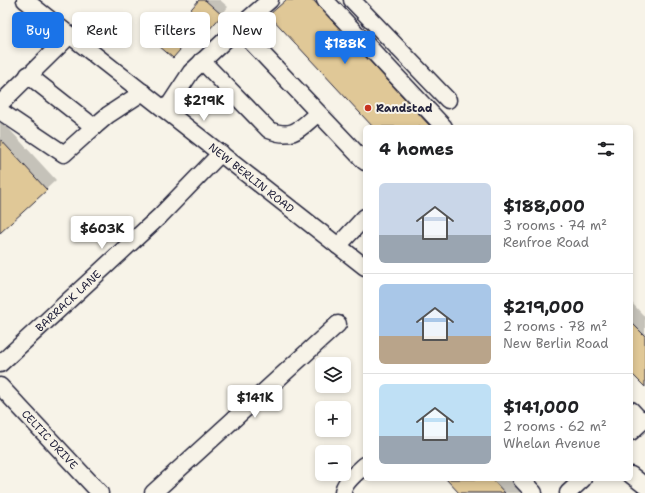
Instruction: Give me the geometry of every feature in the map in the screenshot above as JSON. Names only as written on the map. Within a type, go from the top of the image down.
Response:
[{"type":"street","name":"NEW BERLIN ROAD","points":[[24,0],[363,265]]},
{"type":"street","points":[[256,12],[270,0]]},
{"type":"street","points":[[325,0],[442,125]]},
{"type":"street","points":[[352,0],[448,100]]},
{"type":"street","points":[[0,104],[70,35]]},
{"type":"street","points":[[166,110],[191,72],[218,46]]},
{"type":"street","points":[[257,48],[363,160]]},
{"type":"street","points":[[202,61],[269,130],[280,135],[289,135],[318,113]]},
{"type":"street","points":[[28,75],[94,127]]},
{"type":"street","points":[[0,110],[64,154],[108,115],[143,92]]},
{"type":"street","name":"BARRACK LANE","points":[[0,364],[160,216],[221,153]]},
{"type":"street","points":[[338,246],[363,219]]},
{"type":"street","points":[[153,493],[338,324]]},
{"type":"street","name":"CELTIC DRIVE","points":[[0,386],[100,493]]},
{"type":"street","points":[[633,414],[639,424]]},
{"type":"street","points":[[343,493],[343,490],[350,480],[363,467]]},
{"type":"street","points":[[633,477],[645,486]]},
{"type":"street","points":[[523,481],[534,493]]},
{"type":"street","points":[[568,493],[580,481]]},
{"type":"building","points":[[199,0],[205,0],[219,12],[218,20],[210,29],[210,12],[189,12]]},
{"type":"building","points":[[286,0],[313,0],[429,125],[371,125],[276,23],[276,12],[272,12]]},
{"type":"building","points":[[161,48],[182,48],[173,58]]},
{"type":"building","points":[[0,139],[47,190],[0,233]]},
{"type":"building","points":[[633,324],[645,336],[645,387],[633,375]]},
{"type":"building","points":[[448,481],[494,481],[505,493],[459,493]]},
{"type":"place","name":"Randstad","points":[[368,108]]}]
